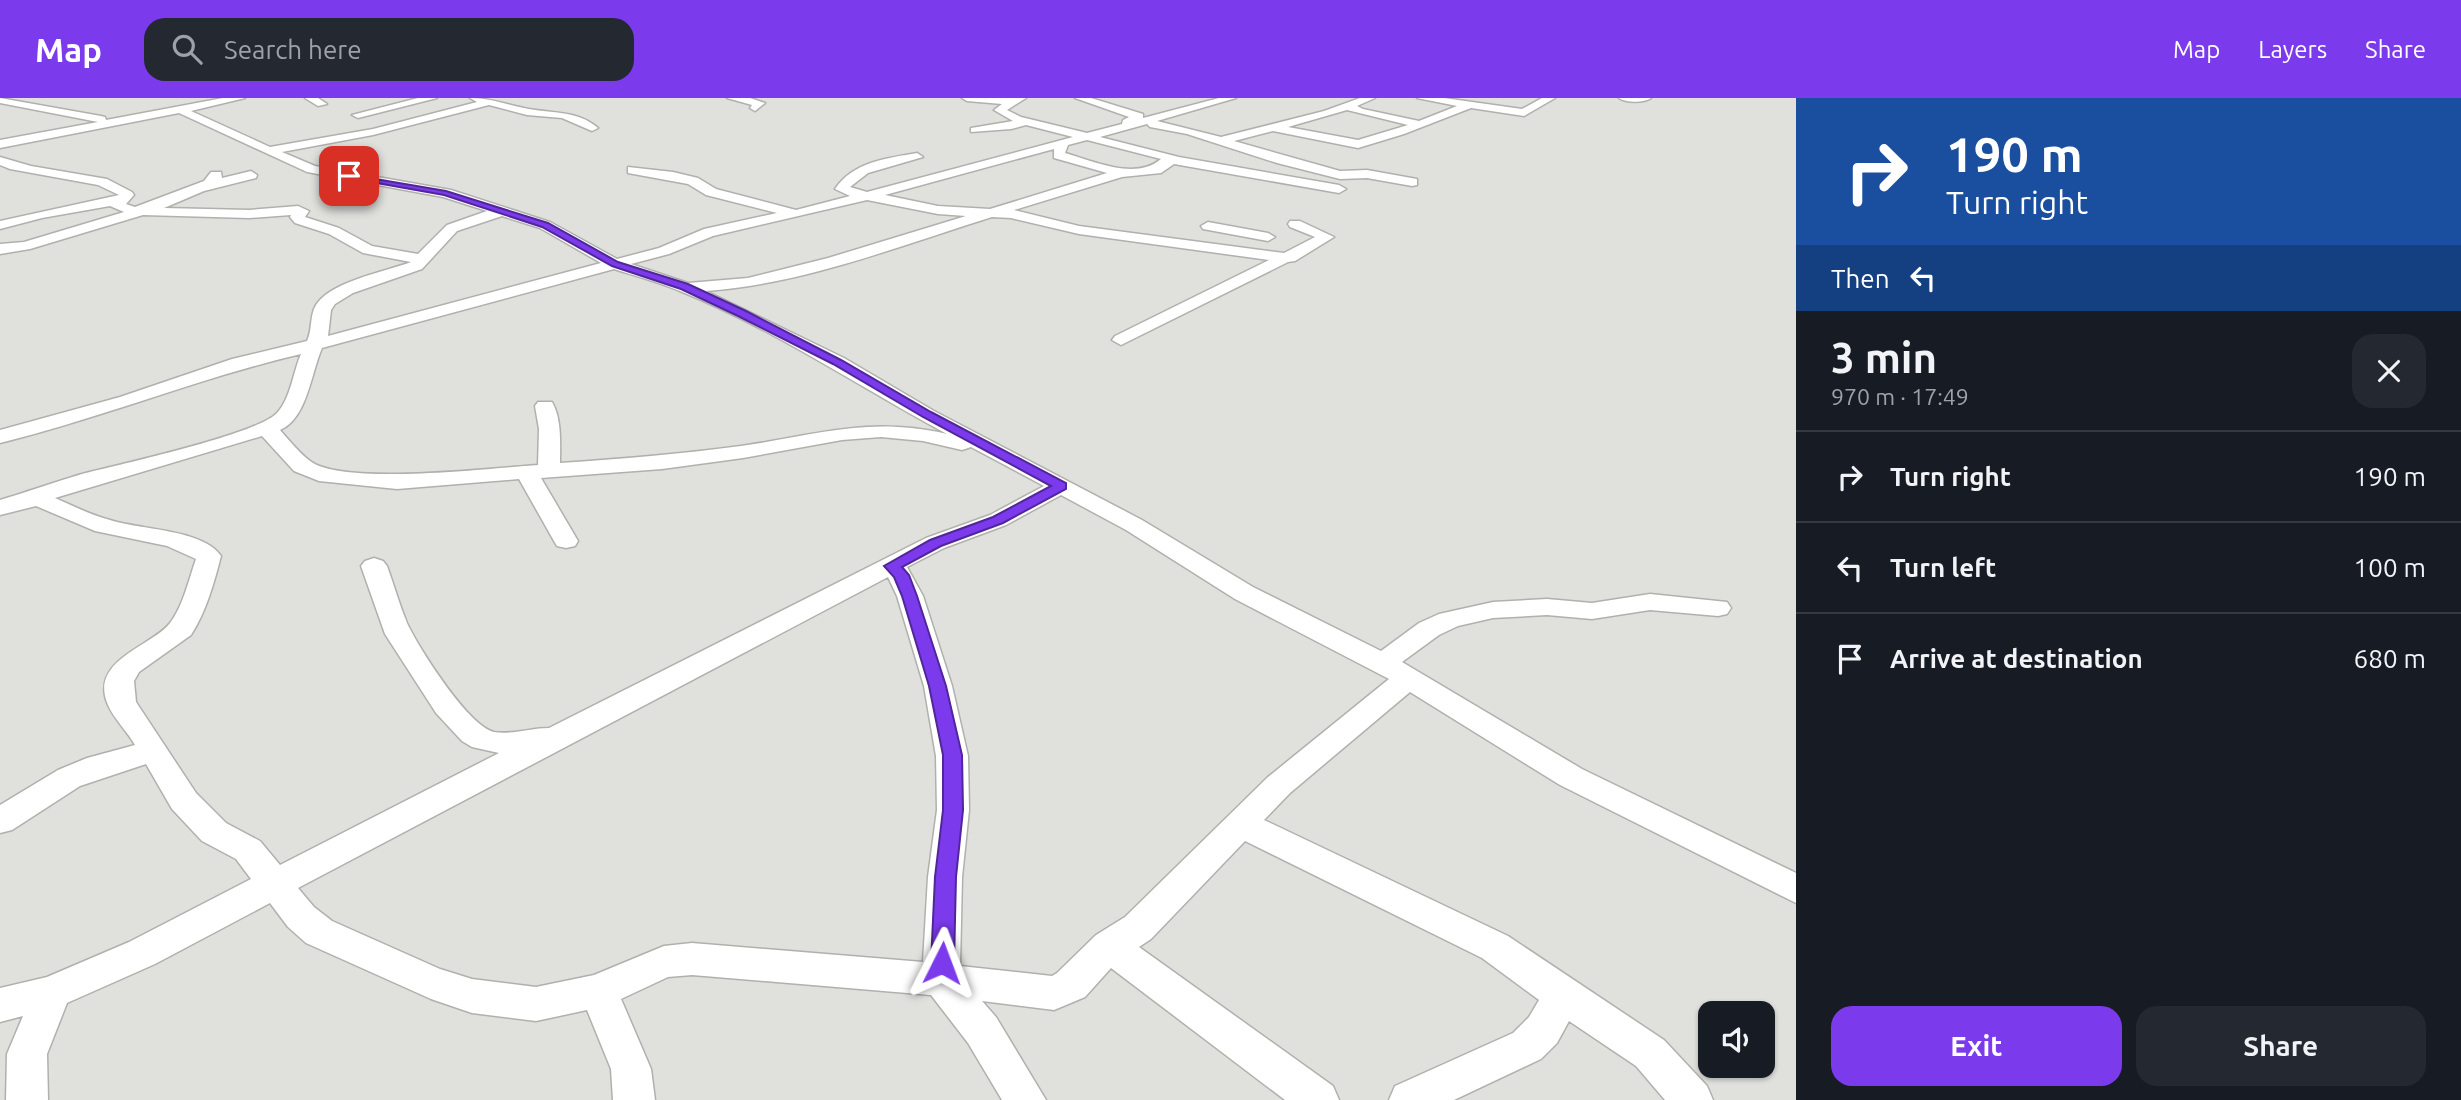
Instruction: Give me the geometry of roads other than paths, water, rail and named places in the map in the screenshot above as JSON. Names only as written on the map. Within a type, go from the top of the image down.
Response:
[{"type":"street","points":[[0,144],[240,98]]},
{"type":"street","points":[[310,98],[323,104]]},
{"type":"street","points":[[358,116],[432,98]]},
{"type":"street","points":[[475,98],[527,112],[564,115],[592,128]]},
{"type":"street","points":[[732,98],[760,103],[755,108]]},
{"type":"street","points":[[967,98],[1017,100]]},
{"type":"street","points":[[0,437],[127,401],[239,363],[664,251],[709,232],[797,215],[1062,145],[1139,116],[1080,98]]},
{"type":"street","points":[[1087,136],[1231,98]]},
{"type":"street","points":[[1221,141],[1370,98]]},
{"type":"street","points":[[1422,98],[1524,113],[1550,98]]},
{"type":"street","points":[[1624,98],[1646,98]]},
{"type":"street","points":[[0,100],[118,122]]},
{"type":"street","points":[[1017,100],[999,110],[1026,121],[1174,160],[1339,189]]},
{"type":"street","points":[[268,151],[373,132],[489,102]]},
{"type":"street","points":[[1347,106],[1360,112],[1419,124]]},
{"type":"street","points":[[1271,127],[1358,144],[1401,132],[1468,106]]},
{"type":"street","points":[[181,110],[268,151],[326,172],[415,186],[459,197],[545,225],[615,264],[685,286],[837,362],[998,453],[1134,525],[1244,593],[1396,671],[1571,777],[1796,889]]},
{"type":"street","points":[[975,130],[1026,121],[1048,114]]},
{"type":"street","points":[[1150,120],[1154,125],[1189,131],[1290,163],[1345,176],[1371,175],[1412,182]]},
{"type":"street","points":[[1062,145],[1058,155],[1121,173]]},
{"type":"street","points":[[917,157],[885,162],[850,178],[842,186],[846,191],[938,210],[1018,215],[1079,230],[1290,258]]},
{"type":"street","points":[[685,286],[748,283],[834,261],[1121,173],[1156,170],[1167,161],[1174,160]]},
{"type":"street","points":[[0,161],[31,172],[96,181],[122,190],[127,195],[117,205],[143,211],[249,214],[298,209],[302,211],[297,218],[300,220],[334,231],[368,250],[423,260]]},
{"type":"street","points":[[1266,176],[1290,163]]},
{"type":"street","points":[[633,170],[693,181],[711,192],[797,215]]},
{"type":"street","points":[[0,249],[24,246],[143,211],[204,187],[214,182],[216,175]]},
{"type":"street","points":[[204,187],[251,175]]},
{"type":"street","points":[[45,186],[72,178]]},
{"type":"street","points":[[0,225],[122,200]]},
{"type":"street","points":[[28,201],[24,209],[57,212]]},
{"type":"street","points":[[0,508],[87,480],[267,429],[287,415],[296,398],[303,370],[321,331],[322,310],[337,293],[405,271],[423,260],[452,228],[501,211]]},
{"type":"street","points":[[1121,340],[1290,258],[1327,237],[1295,224]]},
{"type":"street","points":[[1208,226],[1262,235],[1306,249]]},
{"type":"street","points":[[545,406],[549,429],[538,472],[566,541]]},
{"type":"street","points":[[267,429],[302,466],[319,474],[397,482],[662,462],[743,452],[842,434],[881,431],[923,435],[998,453]]},
{"type":"street","points":[[0,1006],[52,992],[142,953],[737,643],[935,543],[998,520],[1061,486]]},
{"type":"street","points":[[29,499],[46,500],[67,512],[113,529],[166,538],[197,548],[209,556],[198,593],[181,629],[127,667],[120,681],[121,703],[140,727],[184,801],[214,832],[248,850],[301,917],[319,932],[431,983],[472,996],[536,1004],[598,991],[664,962],[692,959],[941,980],[1054,993],[1071,985],[1109,946],[1138,928],[1201,862],[1396,671],[1429,629],[1449,620],[1493,610],[1546,607],[1592,611],[1650,602],[1718,608]]},
{"type":"street","points":[[373,566],[394,625],[413,659],[467,732],[484,741],[526,741],[562,735]]},
{"type":"street","points":[[892,566],[901,575],[909,596],[937,686],[952,755],[953,810],[945,877],[941,980],[982,1030],[1025,1100]]},
{"type":"street","points":[[0,821],[69,778],[99,766],[152,751]]},
{"type":"street","points":[[1242,824],[1495,947],[1650,1053],[1692,1100]]},
{"type":"street","points":[[1109,946],[1318,1100]]},
{"type":"street","points":[[598,991],[631,1069],[634,1100]]},
{"type":"street","points":[[27,1100],[27,1054],[52,992]]},
{"type":"street","points":[[1410,1100],[1527,1046],[1543,1030],[1562,995]]}]
